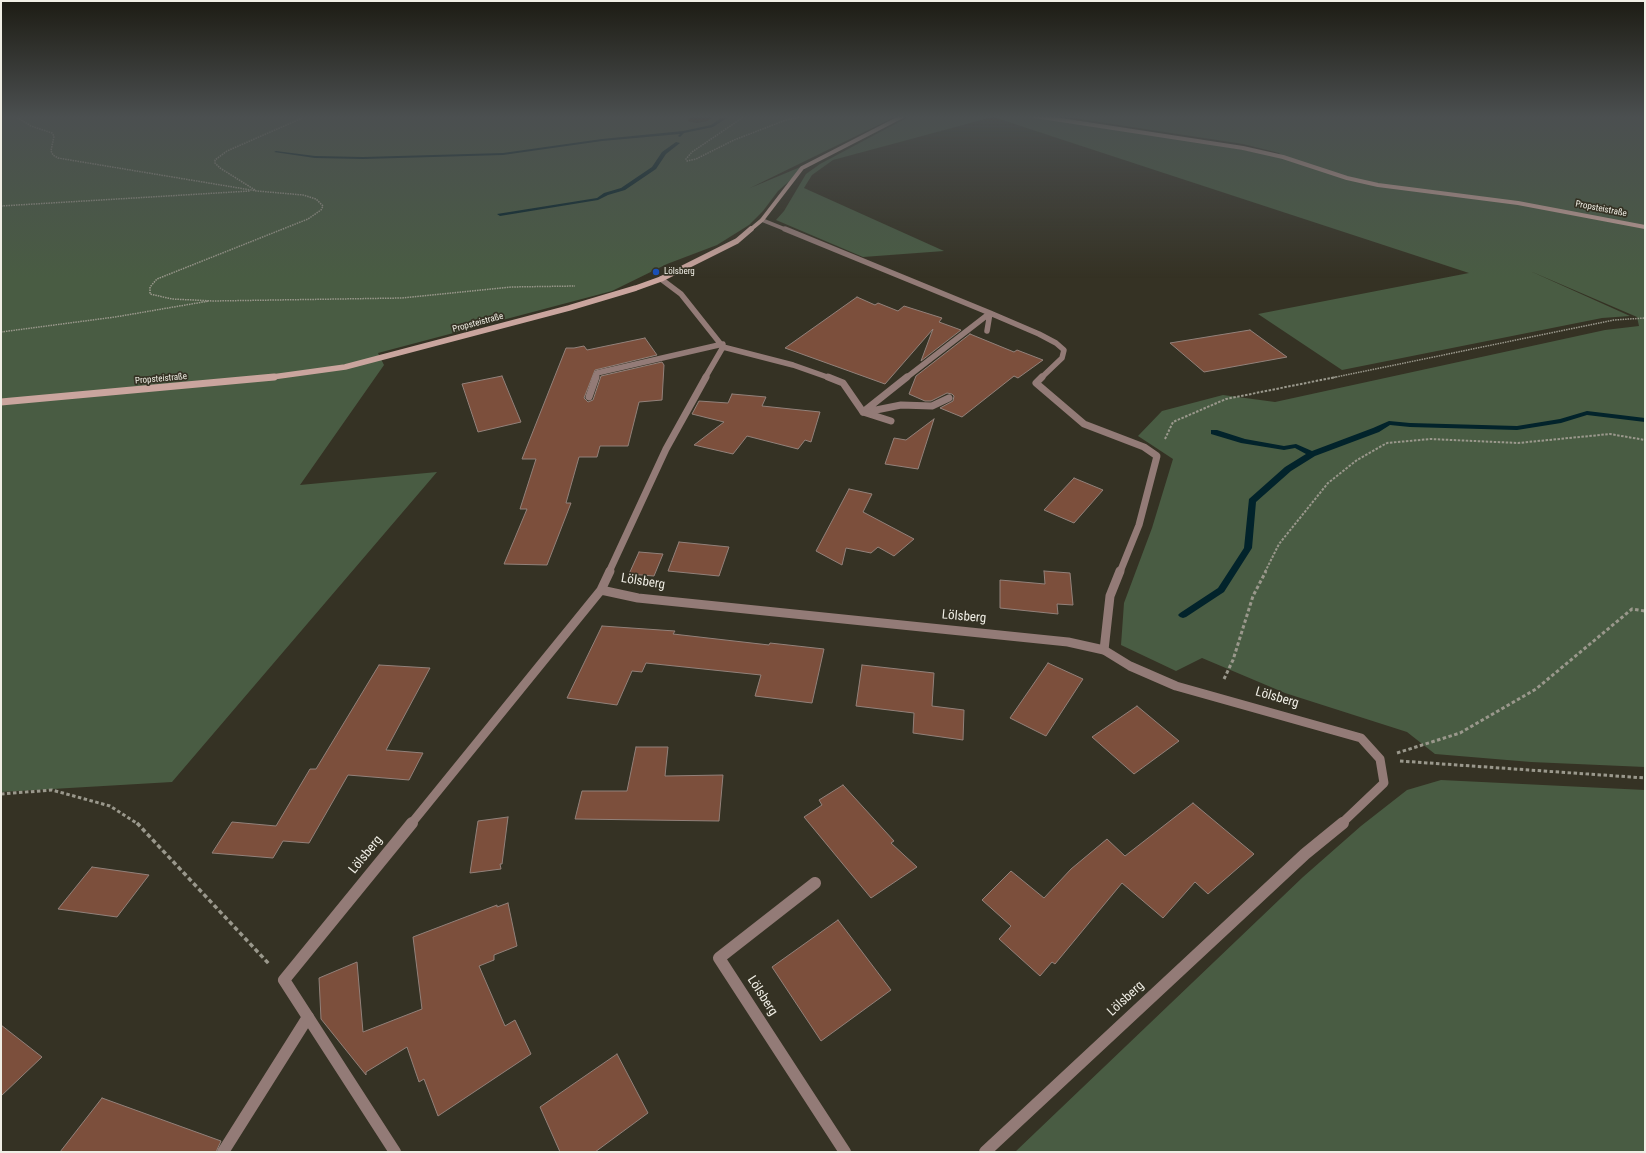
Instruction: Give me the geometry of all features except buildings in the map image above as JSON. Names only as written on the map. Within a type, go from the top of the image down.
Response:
[{"type":"street","name":"Propsteistraße","points":[[1,402],[270,378],[345,366],[569,308],[661,279],[737,241],[762,220],[801,170]]},
{"type":"street","name":"Propsteistraße","points":[[1322,170],[1347,178],[1378,185],[1518,203],[1645,227]]},
{"type":"street","points":[[762,220],[990,313],[1056,343],[1064,350],[1062,358],[1036,383],[1084,424],[1144,447],[1157,456],[1139,525],[1110,596],[1104,650]]},
{"type":"street","points":[[661,279],[681,294],[723,345]]},
{"type":"street","points":[[987,331],[990,313]]},
{"type":"street","points":[[863,412],[990,313]]},
{"type":"street","points":[[589,397],[597,373],[723,345],[792,365],[843,383],[863,412],[891,421]]},
{"type":"street","name":"Lölsberg","points":[[284,980],[601,590],[666,449],[723,345]]},
{"type":"street","points":[[863,412],[901,405],[932,406],[949,398]]},
{"type":"street","name":"Lölsberg","points":[[601,590],[646,599],[1068,642],[1104,650],[1130,666],[1176,686],[1361,738],[1380,759],[1384,783],[1350,817],[1305,854],[985,1152]]},
{"type":"street","name":"Lölsberg","points":[[814,884],[719,958],[845,1152]]},
{"type":"street","points":[[284,980],[396,1152]]},
{"type":"street","points":[[223,1152],[308,1017]]},
{"type":"path","points":[[129,170],[257,191],[310,197],[316,199],[323,206],[321,210],[308,219],[157,279],[150,287],[150,294],[172,299],[213,300],[402,298],[511,287]]},
{"type":"path","points":[[223,170],[257,191]]},
{"type":"path","points":[[1,206],[257,191]]},
{"type":"path","points":[[1,332],[115,317],[213,300]]},
{"type":"path","points":[[1157,456],[1173,422],[1226,399],[1475,350],[1614,320],[1645,318]]},
{"type":"path","points":[[1217,697],[1233,660],[1254,596],[1279,544],[1328,483],[1357,460],[1387,443],[1430,439],[1518,444],[1610,434],[1645,440]]},
{"type":"path","points":[[1380,759],[1460,733],[1536,689],[1632,609],[1645,611]]},
{"type":"path","points":[[1380,759],[1645,778]]},
{"type":"path","points":[[1,794],[52,790],[110,806],[138,824],[284,980]]},
{"type":"green space","points":[[1,170],[787,170],[750,188],[794,170],[802,170],[778,191],[763,211],[749,225],[717,245],[667,264],[612,291],[378,353],[384,365],[300,485],[437,472],[172,782],[1,792]]},
{"type":"green space","points":[[812,170],[819,170],[812,175],[804,188],[944,251],[863,257],[776,220],[784,211],[806,174]]},
{"type":"green space","points":[[1154,170],[1645,170],[1645,767],[1531,762],[1435,754],[1407,732],[1285,693],[1202,658],[1176,671],[1121,645],[1124,603],[1152,528],[1173,459],[1138,436],[1162,411],[1223,395],[1275,402],[1605,330],[1639,326],[1637,317],[1530,271],[1630,316],[1602,318],[1342,370],[1258,314],[1469,273]]},
{"type":"green space","points":[[1441,780],[1645,790],[1645,1152],[1015,1152],[1303,877],[1361,826],[1407,790]]},
{"type":"waterway","points":[[500,214],[598,199],[606,194],[623,189],[651,170]]},
{"type":"waterway","points":[[1312,454],[1376,430],[1389,423],[1517,428],[1561,421],[1587,413],[1645,420]]},
{"type":"waterway","points":[[1214,432],[1244,441],[1284,448],[1296,446],[1312,454]]},
{"type":"waterway","points":[[1183,615],[1221,590],[1248,548],[1252,501],[1288,469],[1312,454]]},
{"type":"place","name":"Lölsberg","points":[[656,272]]}]
